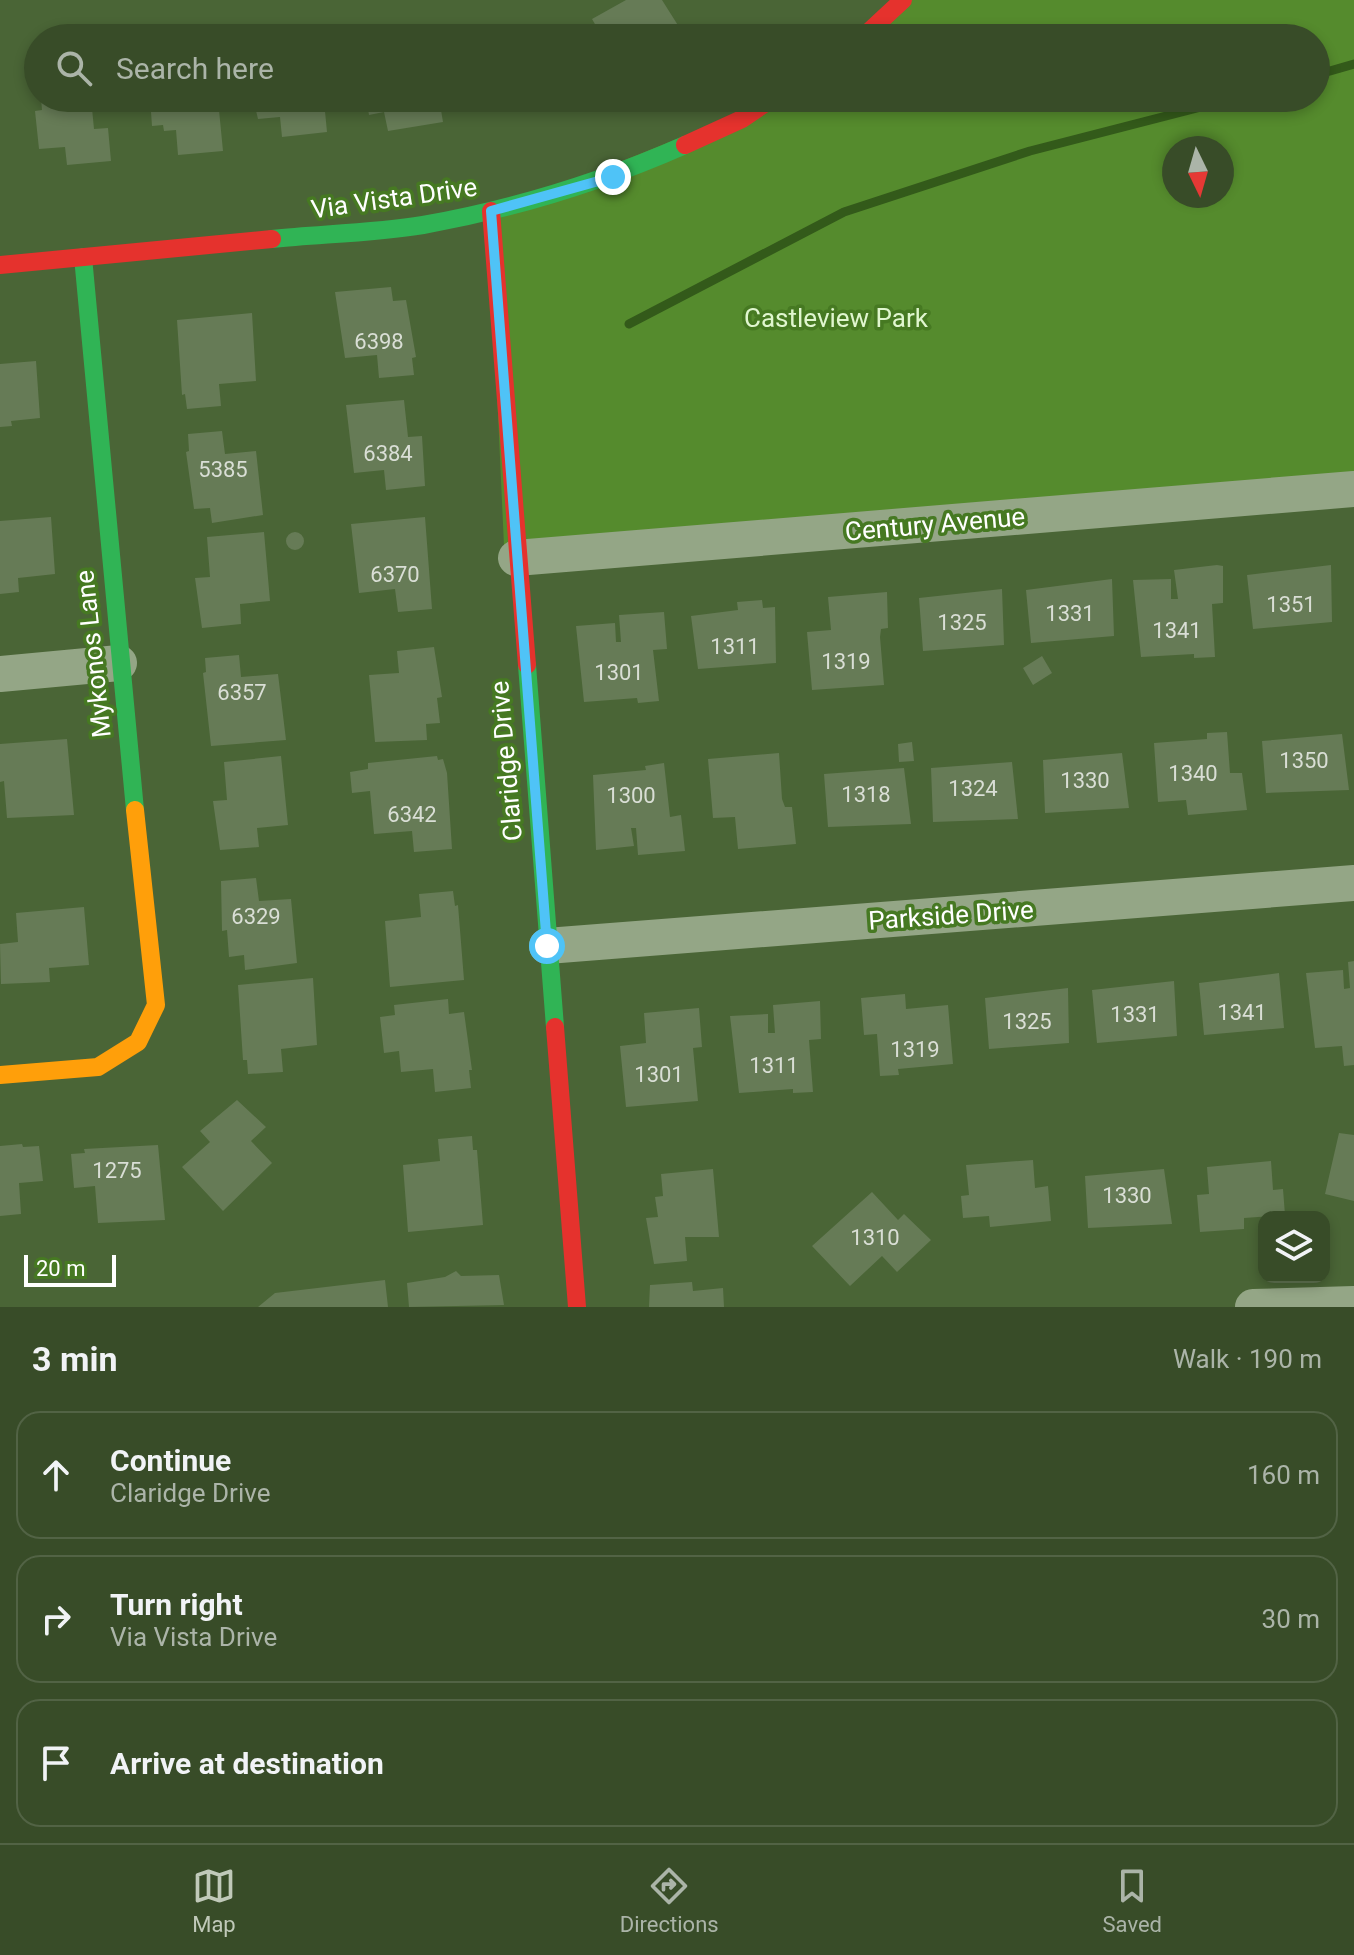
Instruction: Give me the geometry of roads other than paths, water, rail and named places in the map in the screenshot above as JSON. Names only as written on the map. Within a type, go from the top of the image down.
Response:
[{"type":"street","points":[[877,24],[903,0]]},
{"type":"street","name":"Via Vista Drive","points":[[0,265],[421,225],[491,211],[613,177],[752,112]]},
{"type":"street","name":"Claridge Drive","points":[[491,211],[577,1307]]},
{"type":"street","name":"Mykonos Lane","points":[[0,1075],[98,1067],[138,1042],[156,1005],[119,663],[83,257]]},
{"type":"street","name":"Century Avenue","points":[[516,558],[1354,489]]},
{"type":"street","points":[[0,674],[119,663]]},
{"type":"street","name":"Parkside Drive","points":[[547,946],[1354,883]]},
{"type":"street","points":[[1253,1307],[1354,1304]]},
{"type":"waterway","points":[[1330,71],[1354,64]]},
{"type":"waterway","points":[[629,324],[844,212],[1030,151],[1182,112]]},
{"type":"park label","name":"Castleview Park","points":[[836,318]]}]
